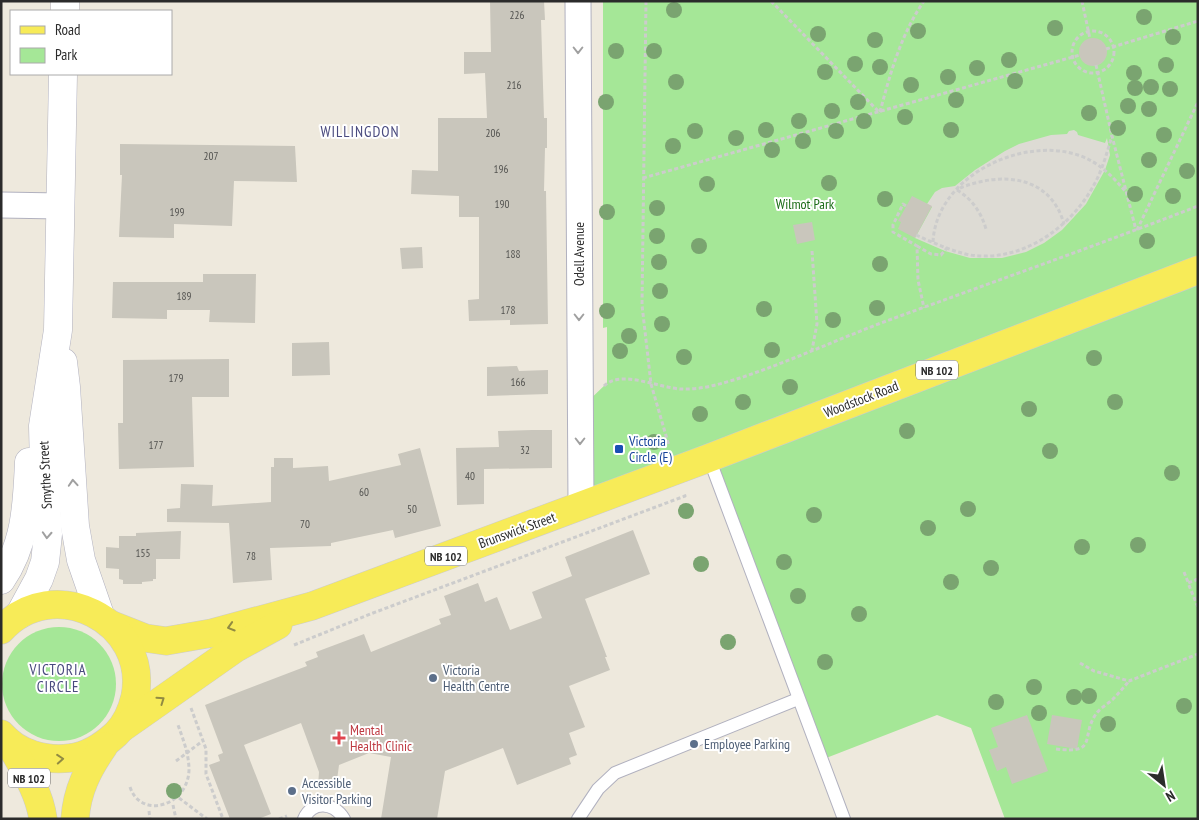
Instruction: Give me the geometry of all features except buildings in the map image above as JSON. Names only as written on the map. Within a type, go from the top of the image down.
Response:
[{"type":"main road","name":"Smythe Street","points":[[10,619],[39,579],[45,562],[48,534],[43,426],[58,330],[63,75]]},
{"type":"main road","name":"Woodstock Road","points":[[580,506],[1198,270]]},
{"type":"main road","name":"Smythe Street","points":[[58,330],[66,387],[76,526],[81,560],[106,620]]},
{"type":"main road","points":[[1,580],[16,554],[26,510],[32,398],[58,330]]},
{"type":"main road","name":"Brunswick Street","points":[[10,619],[39,606],[60,604],[78,606],[145,638],[166,641],[212,633],[312,606],[580,506]]},
{"type":"main road","name":"Brunswick Street","points":[[113,737],[236,648],[312,606]]},
{"type":"main road","points":[[4,738],[28,753],[53,760],[80,757],[113,737],[132,708],[137,686],[135,663],[126,642],[106,620]]},
{"type":"main road","name":"NB 102","points":[[75,819],[76,803],[88,770],[113,737]]},
{"type":"main road","name":"NB 102","points":[[4,738],[30,779],[41,806],[43,819]]},
{"type":"street","name":"Odell Avenue","points":[[578,1],[580,506]]},
{"type":"street","points":[[1,204],[60,206]]},
{"type":"lane","points":[[709,458],[844,819]]},
{"type":"lane","points":[[578,819],[598,789],[615,773],[798,699]]},
{"type":"lane","points":[[304,819],[309,810],[322,805],[335,808],[344,819]]},
{"type":"path","points":[[646,1],[642,305],[651,384],[670,450]]},
{"type":"path","points":[[771,1],[880,113]]},
{"type":"path","points":[[880,113],[890,75],[913,17],[924,1]]},
{"type":"path","points":[[1082,1],[1090,39]]},
{"type":"path","points":[[1106,49],[1198,22]]},
{"type":"path","points":[[1088,31],[1103,33],[1114,46],[1114,57],[1105,69],[1098,72],[1086,72],[1075,63],[1073,57],[1074,44],[1082,34],[1088,31]]},
{"type":"path","points":[[643,178],[880,113],[1080,55]]},
{"type":"path","points":[[1096,65],[1136,230]]},
{"type":"path","points":[[1136,230],[1198,102]]},
{"type":"path","points":[[916,235],[946,248],[972,255],[991,256],[1026,248],[1064,224],[1083,202],[1102,168],[1112,136]]},
{"type":"path","points":[[933,242],[938,219],[957,190],[984,168],[1002,159],[1030,152],[1060,151],[1077,155],[1091,160],[1102,168],[1126,192]]},
{"type":"path","points":[[957,190],[975,182],[998,178],[1024,182],[1041,189],[1050,196],[1061,214],[1064,224]]},
{"type":"path","points":[[957,190],[977,207],[986,229]]},
{"type":"path","points":[[906,206],[903,204],[893,225],[892,232],[931,254],[940,255],[946,248]]},
{"type":"path","points":[[580,400],[607,383],[628,378],[681,389],[711,386],[775,366],[882,323],[1198,206]]},
{"type":"path","points":[[917,246],[918,280],[924,308]]},
{"type":"path","points":[[812,251],[817,324],[812,350]]},
{"type":"path","points":[[290,647],[373,613],[685,496]]},
{"type":"path","points":[[1184,572],[1198,607]]},
{"type":"path","points":[[1188,583],[1198,579]]},
{"type":"path","points":[[1056,749],[1074,751],[1082,747],[1088,737],[1095,715],[1119,694],[1129,681],[1198,654]]},
{"type":"path","points":[[1080,663],[1094,672],[1129,681]]},
{"type":"path","points":[[189,703],[206,749],[206,774],[223,819]]},
{"type":"path","points":[[176,819],[172,805],[186,786],[189,771],[187,752],[178,725]]},
{"type":"path","points":[[176,761],[200,743]]},
{"type":"path","points":[[130,788],[137,803],[144,809],[151,811],[150,819]]},
{"type":"path","points":[[179,798],[207,819]]},
{"type":"green space","name":"Wilmot Park","points":[[603,1],[1198,1],[1198,819],[1005,819],[971,728],[937,715],[821,760],[709,458],[581,506],[580,409],[607,383],[607,327],[603,328]]},
{"type":"green space","points":[[59,627],[81,631],[91,636],[107,652],[112,662],[116,684],[112,706],[107,716],[91,732],[81,737],[59,741],[37,737],[27,732],[11,716],[6,706],[2,684],[6,662],[11,652],[27,636],[37,631]]},
{"type":"shaded area","points":[[1074,130],[1078,135],[1105,143],[1107,138],[1110,155],[1105,170],[1086,204],[1062,230],[1044,243],[1026,252],[1002,258],[970,258],[945,251],[915,238],[932,207],[927,204],[935,192],[942,188],[955,186],[975,170],[1019,144],[1051,135],[1067,134],[1069,131]]},
{"type":"place","name":"Victoria Circle (E)","points":[[619,449]]},
{"type":"place","name":"Victoria Health Centre","points":[[433,678]]},
{"type":"place","name":"Mental Health Clinic","points":[[339,738]]},
{"type":"place","name":"Employee Parking","points":[[694,744]]},
{"type":"place","name":"Accessible Visitor Parking","points":[[292,791]]},
{"type":"district","name":"WILLINGDON","points":[[360,131]]},
{"type":"district","name":"VICTORIA CIRCLE","points":[[58,678]]}]
